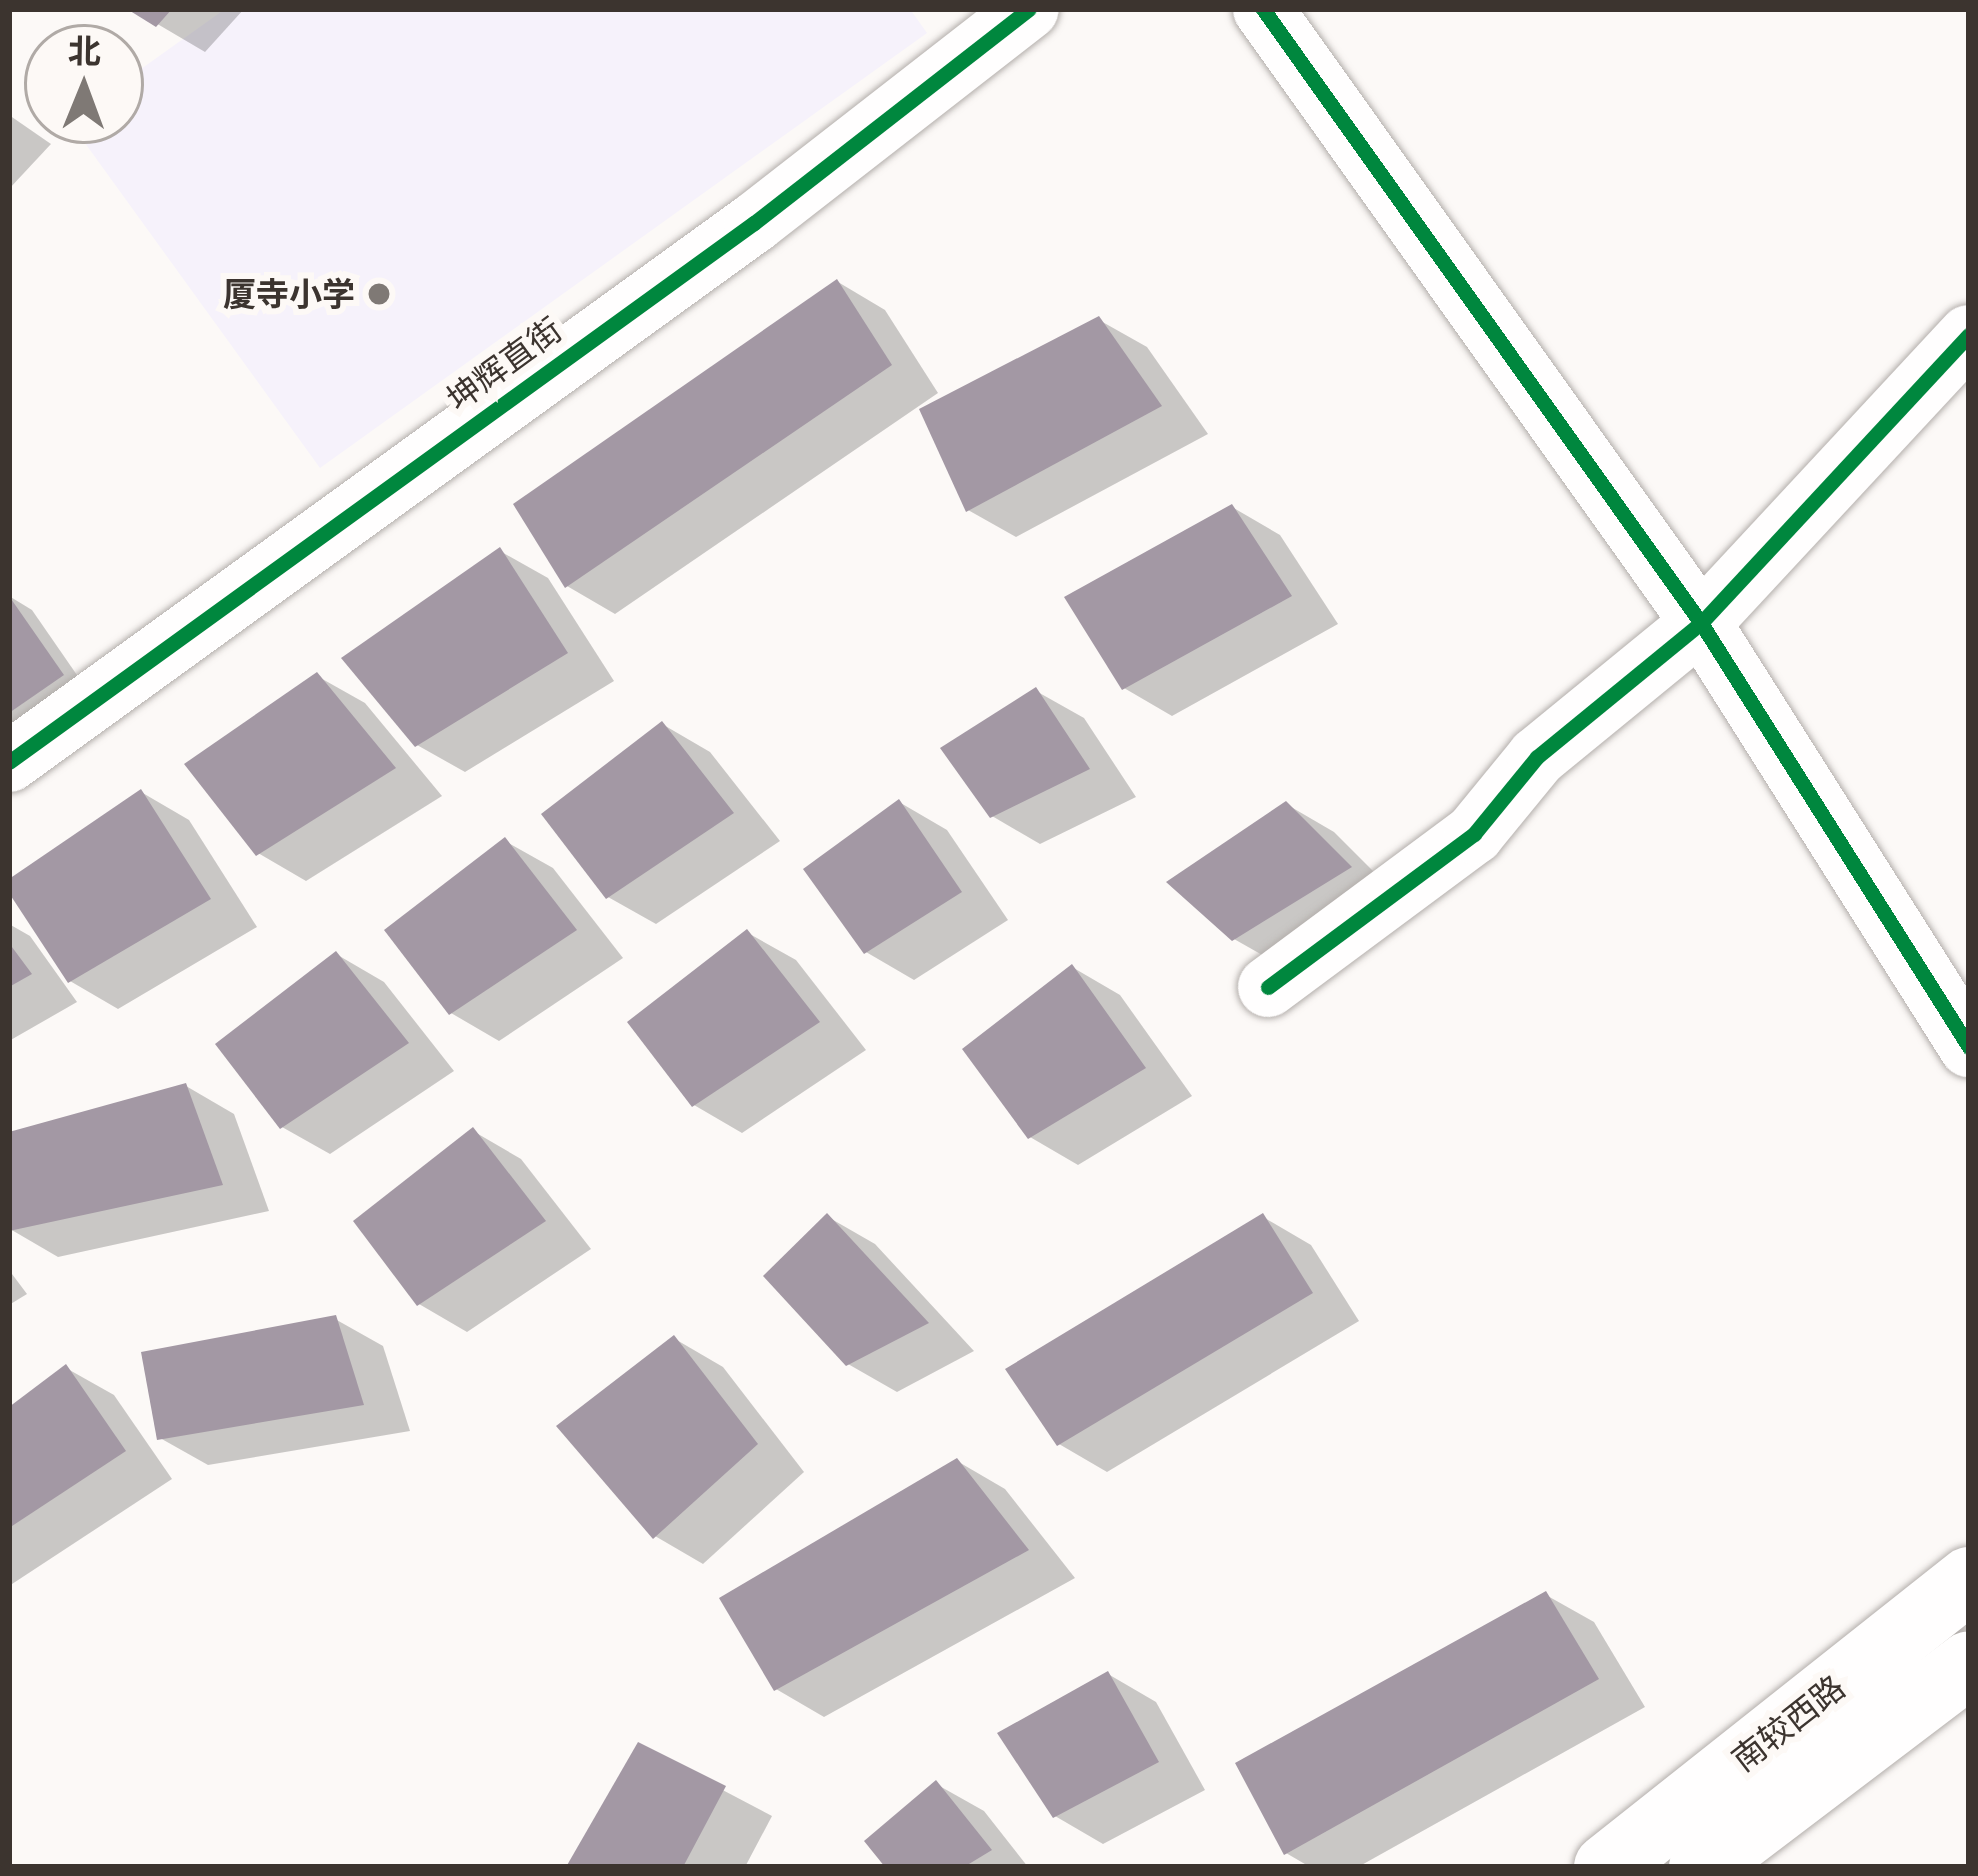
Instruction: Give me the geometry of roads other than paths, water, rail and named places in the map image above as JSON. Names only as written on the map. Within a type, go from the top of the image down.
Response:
[{"type":"main road","name":"南较西路","points":[[1606,1867],[1969,1580]]},
{"type":"main road","name":"南较西路","points":[[1702,1867],[1969,1664]]},
{"type":"street","name":"坤辉直街","points":[[9,762],[754,223],[1029,9]]},
{"type":"street","points":[[1264,9],[1701,623],[1969,1047]]},
{"type":"street","points":[[1268,987],[1474,833],[1537,758],[1701,623],[1969,334]]},
{"type":"place","name":"厦寺小学","points":[[379,294]]}]
